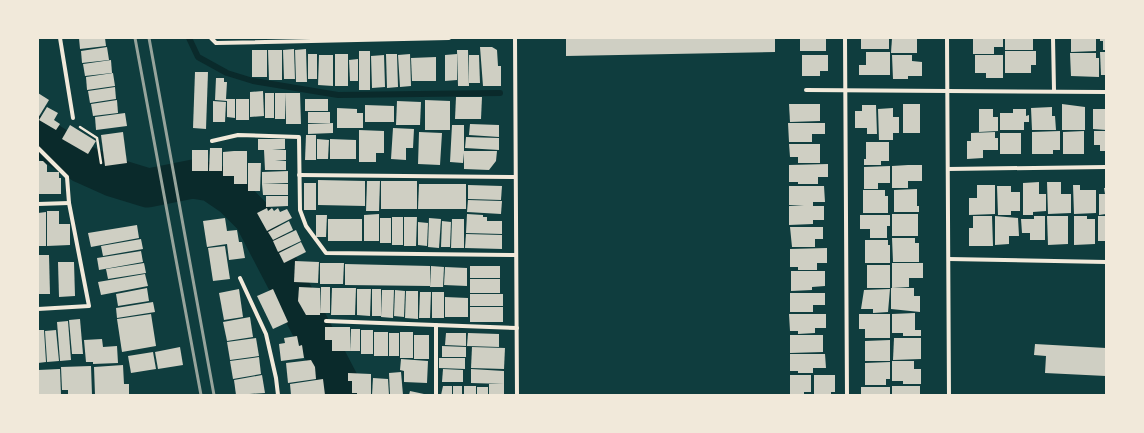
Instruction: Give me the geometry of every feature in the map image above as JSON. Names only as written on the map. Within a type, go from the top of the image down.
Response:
[{"type":"street","points":[[60,38],[73,118]]},
{"type":"street","points":[[211,38],[216,43],[245,43],[449,38]]},
{"type":"street","points":[[515,38],[518,395]]},
{"type":"street","points":[[845,38],[847,395]]},
{"type":"street","points":[[947,38],[949,395]]},
{"type":"street","points":[[1053,38],[1054,90]]},
{"type":"street","points":[[806,90],[925,92],[947,90],[1054,90],[1106,92]]},
{"type":"street","points":[[212,141],[238,136],[299,137],[298,175],[300,210],[306,226],[326,253],[516,255]]},
{"type":"street","points":[[38,148],[67,177],[69,203],[89,306],[38,309]]},
{"type":"street","points":[[948,169],[1106,167]]},
{"type":"street","points":[[298,175],[515,177]]},
{"type":"street","points":[[38,204],[69,203]]},
{"type":"street","points":[[949,259],[1106,262]]},
{"type":"street","points":[[240,278],[266,334],[276,378],[278,395]]},
{"type":"street","points":[[326,321],[517,328]]},
{"type":"street","points":[[436,325],[436,395]]},
{"type":"path","points":[[73,118],[80,126],[97,138],[101,162]]},
{"type":"building","points":[[79,38],[105,38],[106,46],[80,49]]},
{"type":"building","points":[[566,38],[775,38],[775,52],[566,56]]},
{"type":"building","points":[[800,38],[826,38],[826,51],[800,51]]},
{"type":"building","points":[[861,38],[889,38],[889,49],[861,49]]},
{"type":"building","points":[[892,38],[917,38],[917,53],[891,53]]},
{"type":"building","points":[[973,38],[1003,38],[1003,47],[994,47],[994,54],[973,54]]},
{"type":"building","points":[[1005,38],[1033,38],[1033,50],[1005,50]]},
{"type":"building","points":[[1071,38],[1096,38],[1096,51],[1071,52]]},
{"type":"building","points":[[1100,38],[1106,38],[1106,50],[1103,50],[1103,41],[1100,41]]},
{"type":"building","points":[[107,47],[109,60],[82,63],[81,51]]},
{"type":"building","points":[[480,47],[492,47],[497,50],[498,66],[501,66],[501,86],[483,86]]},
{"type":"building","points":[[294,49],[295,79],[284,79],[283,50]]},
{"type":"building","points":[[306,49],[307,82],[296,82],[295,50]]},
{"type":"building","points":[[252,50],[267,50],[267,77],[252,77]]},
{"type":"building","points":[[268,50],[282,50],[282,80],[269,80]]},
{"type":"building","points":[[457,50],[468,50],[469,86],[458,86]]},
{"type":"building","points":[[359,51],[370,51],[370,90],[359,90]]},
{"type":"building","points":[[1005,51],[1036,51],[1036,65],[1031,65],[1031,73],[1005,73]]},
{"type":"building","points":[[866,52],[890,52],[890,75],[859,75],[859,65],[866,65]]},
{"type":"building","points":[[1100,52],[1106,52],[1106,75],[1101,75]]},
{"type":"building","points":[[1070,53],[1096,53],[1096,58],[1099,58],[1099,77],[1071,76]]},
{"type":"building","points":[[308,54],[317,54],[317,79],[308,79]]},
{"type":"building","points":[[335,54],[348,54],[348,86],[335,86]]},
{"type":"building","points":[[386,54],[397,54],[398,87],[387,88]]},
{"type":"building","points":[[410,54],[411,86],[400,87],[398,55]]},
{"type":"building","points":[[457,54],[457,80],[445,81],[445,55]]},
{"type":"building","points":[[319,55],[333,55],[333,86],[318,85]]},
{"type":"building","points":[[384,55],[385,87],[372,88],[371,56]]},
{"type":"building","points":[[469,55],[479,55],[480,83],[469,83]]},
{"type":"building","points":[[802,55],[828,55],[828,71],[820,71],[820,76],[802,76]]},
{"type":"building","points":[[892,55],[912,55],[912,61],[922,62],[922,76],[908,76],[908,79],[893,79]]},
{"type":"building","points":[[975,55],[1003,55],[1003,78],[986,78],[986,73],[975,73]]},
{"type":"building","points":[[436,57],[436,81],[412,81],[411,58]]},
{"type":"building","points":[[358,59],[358,81],[350,81],[349,60]]},
{"type":"building","points":[[111,60],[112,73],[85,76],[83,64]]},
{"type":"building","points":[[195,72],[208,72],[206,129],[193,128]]},
{"type":"building","points":[[113,73],[115,86],[87,90],[86,77]]},
{"type":"building","points":[[216,78],[224,78],[224,82],[227,82],[226,99],[235,99],[235,118],[227,117],[227,101],[215,100]]},
{"type":"building","points":[[115,87],[116,99],[90,103],[88,91]]},
{"type":"building","points":[[263,91],[264,116],[250,117],[250,92]]},
{"type":"building","points":[[38,93],[49,100],[38,118]]},
{"type":"building","points":[[265,93],[274,93],[274,118],[265,118]]},
{"type":"building","points":[[275,93],[286,93],[285,119],[275,119]]},
{"type":"building","points":[[286,93],[300,93],[301,124],[286,124]]},
{"type":"building","points":[[456,97],[482,97],[481,119],[455,119]]},
{"type":"building","points":[[236,99],[249,99],[249,120],[236,120]]},
{"type":"building","points":[[305,99],[328,99],[328,111],[305,111]]},
{"type":"building","points":[[117,100],[118,113],[93,116],[91,104]]},
{"type":"building","points":[[425,100],[450,101],[450,130],[425,130]]},
{"type":"building","points":[[213,101],[226,102],[225,122],[213,122]]},
{"type":"building","points":[[397,101],[421,102],[420,125],[396,125]]},
{"type":"building","points":[[789,104],[820,104],[820,121],[790,122]]},
{"type":"building","points":[[903,104],[920,104],[920,133],[903,133]]},
{"type":"building","points":[[1062,104],[1085,107],[1085,130],[1062,130]]},
{"type":"building","points":[[365,105],[394,106],[394,122],[365,122]]},
{"type":"building","points":[[862,105],[876,105],[877,134],[867,134],[867,128],[855,128],[855,111],[862,111]]},
{"type":"building","points":[[47,107],[58,113],[54,120],[60,124],[56,130],[39,120]]},
{"type":"building","points":[[1052,107],[1052,116],[1055,116],[1056,130],[1032,130],[1031,108]]},
{"type":"building","points":[[337,108],[357,109],[357,113],[363,113],[363,128],[337,128]]},
{"type":"building","points":[[893,108],[893,117],[899,117],[899,133],[893,133],[893,140],[879,140],[878,109]]},
{"type":"building","points":[[979,109],[993,109],[993,117],[998,117],[998,131],[979,132]]},
{"type":"building","points":[[1013,109],[1026,109],[1026,116],[1029,115],[1029,122],[1024,122],[1024,130],[1000,130],[1000,113],[1013,113]]},
{"type":"building","points":[[1093,109],[1106,109],[1106,130],[1093,129]]},
{"type":"building","points":[[308,112],[330,112],[330,123],[308,123]]},
{"type":"building","points":[[125,113],[127,126],[96,130],[95,117]]},
{"type":"building","points":[[333,123],[333,133],[308,134],[308,124]]},
{"type":"building","points":[[788,123],[825,123],[825,134],[812,134],[812,142],[789,142]]},
{"type":"building","points":[[470,124],[499,125],[499,137],[469,135]]},
{"type":"building","points":[[70,125],[96,141],[88,154],[62,139]]},
{"type":"building","points":[[452,125],[464,125],[464,151],[497,151],[496,161],[489,170],[464,169],[464,153],[463,163],[450,162]]},
{"type":"building","points":[[393,128],[414,129],[413,148],[406,148],[406,160],[391,159]]},
{"type":"building","points":[[359,130],[384,131],[384,153],[376,153],[376,162],[359,162]]},
{"type":"building","points":[[1060,131],[1060,150],[1053,150],[1053,154],[1032,154],[1032,132]]},
{"type":"building","points":[[1084,131],[1084,154],[1063,154],[1063,132]]},
{"type":"building","points":[[1094,131],[1106,131],[1106,151],[1100,151],[1100,145],[1094,145]]},
{"type":"building","points":[[123,132],[127,163],[105,166],[101,135]]},
{"type":"building","points":[[419,132],[442,133],[440,165],[418,164]]},
{"type":"building","points":[[995,132],[995,138],[998,138],[998,150],[983,150],[983,158],[967,159],[967,141],[971,141],[971,133]]},
{"type":"building","points":[[1000,133],[1021,133],[1021,154],[1000,154]]},
{"type":"building","points":[[306,135],[316,135],[316,160],[305,160]]},
{"type":"building","points":[[466,137],[499,138],[499,150],[465,148]]},
{"type":"building","points":[[258,139],[285,139],[285,149],[272,150],[286,150],[286,160],[275,161],[286,161],[286,170],[265,170],[264,150],[258,150]]},
{"type":"building","points":[[317,139],[329,140],[328,159],[317,159]]},
{"type":"building","points":[[330,139],[356,140],[356,159],[330,159]]},
{"type":"building","points":[[866,142],[889,142],[889,161],[881,161],[881,165],[864,165],[864,159],[866,159]]},
{"type":"building","points":[[789,144],[820,144],[820,163],[798,163],[798,157],[790,157]]},
{"type":"building","points":[[210,148],[222,148],[222,171],[209,171]]},
{"type":"building","points":[[192,150],[208,150],[208,171],[192,171]]},
{"type":"building","points":[[247,151],[247,184],[234,184],[234,176],[223,176],[223,152]]},
{"type":"building","points":[[38,161],[43,161],[47,165],[47,172],[59,172],[59,178],[61,178],[61,194],[38,194]]},
{"type":"building","points":[[248,163],[261,163],[260,191],[248,191]]},
{"type":"building","points":[[828,164],[828,177],[818,177],[818,184],[798,184],[798,182],[789,182],[789,165]]},
{"type":"building","points":[[922,165],[922,181],[908,181],[908,188],[892,188],[892,166]]},
{"type":"building","points":[[890,166],[890,183],[878,183],[878,189],[864,189],[864,167]]},
{"type":"building","points":[[288,171],[288,183],[262,184],[262,172]]},
{"type":"building","points":[[318,180],[365,181],[365,206],[318,205]]},
{"type":"building","points":[[367,181],[380,181],[379,211],[366,211]]},
{"type":"building","points":[[381,181],[417,181],[417,209],[381,209]]},
{"type":"building","points":[[1039,182],[1039,194],[1046,194],[1046,211],[1033,212],[1033,215],[1023,215],[1023,183]]},
{"type":"building","points":[[1047,182],[1061,182],[1061,194],[1071,194],[1071,213],[1048,214]]},
{"type":"building","points":[[304,183],[316,183],[316,210],[304,210]]},
{"type":"building","points":[[262,184],[288,184],[288,195],[263,195]]},
{"type":"building","points":[[419,184],[466,184],[466,209],[418,209]]},
{"type":"building","points":[[468,185],[502,186],[501,200],[468,199]]},
{"type":"building","points":[[977,185],[995,185],[995,214],[969,215],[969,198],[977,198]]},
{"type":"building","points":[[1073,185],[1080,185],[1080,190],[1096,190],[1096,213],[1074,214]]},
{"type":"building","points":[[789,186],[824,186],[825,202],[813,202],[813,206],[824,206],[824,220],[813,220],[813,224],[789,225],[789,206],[804,206],[789,205]]},
{"type":"building","points":[[997,186],[1011,186],[1011,192],[1020,192],[1020,211],[1011,211],[1011,215],[998,215]]},
{"type":"building","points":[[1104,188],[1106,188],[1106,214],[1099,215],[1099,194],[1105,194]]},
{"type":"building","points":[[917,189],[917,206],[919,206],[919,212],[894,212],[894,190]]},
{"type":"building","points":[[863,190],[885,190],[885,196],[888,196],[888,213],[863,213]]},
{"type":"building","points":[[266,196],[288,196],[288,206],[266,207]]},
{"type":"building","points":[[468,200],[502,201],[501,214],[467,212]]},
{"type":"building","points":[[267,208],[268,211],[272,208],[274,211],[278,208],[280,212],[287,209],[292,218],[267,231],[257,213]]},
{"type":"building","points":[[47,211],[59,211],[59,224],[70,224],[70,245],[47,246]]},
{"type":"building","points":[[46,212],[46,246],[38,246],[38,213]]},
{"type":"building","points":[[379,214],[379,241],[364,241],[364,215]]},
{"type":"building","points":[[467,214],[483,215],[483,217],[487,217],[487,221],[502,221],[502,234],[466,233]]},
{"type":"building","points":[[892,214],[918,214],[918,236],[892,236]]},
{"type":"building","points":[[316,215],[327,215],[326,237],[316,237]]},
{"type":"building","points":[[860,215],[890,215],[890,226],[887,226],[887,238],[870,238],[870,229],[860,229]]},
{"type":"building","points":[[973,216],[992,216],[993,246],[969,246],[969,228],[973,228]]},
{"type":"building","points":[[995,216],[1018,218],[1019,236],[1009,236],[1009,244],[995,245]]},
{"type":"building","points":[[1034,216],[1045,216],[1045,240],[1030,240],[1030,233],[1022,233],[1021,219],[1034,219]]},
{"type":"building","points":[[1047,216],[1068,216],[1068,244],[1048,245]]},
{"type":"building","points":[[1074,216],[1087,216],[1087,219],[1095,219],[1095,244],[1074,245]]},
{"type":"building","points":[[1098,216],[1106,216],[1106,241],[1098,241]]},
{"type":"building","points":[[392,217],[403,217],[403,245],[392,245]]},
{"type":"building","points":[[404,217],[417,217],[416,246],[404,246]]},
{"type":"building","points":[[225,218],[227,231],[237,230],[239,242],[242,242],[245,258],[229,260],[227,244],[207,247],[203,221]]},
{"type":"building","points":[[380,218],[391,218],[391,243],[380,243]]},
{"type":"building","points":[[429,218],[441,219],[439,248],[428,247]]},
{"type":"building","points":[[328,219],[362,219],[362,241],[328,241]]},
{"type":"building","points":[[452,219],[464,219],[464,248],[451,248]]},
{"type":"building","points":[[289,221],[293,230],[273,240],[268,232]]},
{"type":"building","points":[[442,221],[451,222],[450,247],[441,247]]},
{"type":"building","points":[[418,222],[428,223],[427,246],[418,245]]},
{"type":"building","points":[[137,225],[139,238],[91,247],[88,233]]},
{"type":"building","points":[[790,227],[823,227],[823,239],[815,239],[815,247],[792,247]]},
{"type":"building","points":[[296,230],[301,241],[278,252],[273,241]]},
{"type":"building","points":[[466,234],[502,235],[502,249],[465,248]]},
{"type":"building","points":[[892,238],[915,238],[915,243],[919,243],[919,262],[893,262]]},
{"type":"building","points":[[141,239],[143,249],[103,256],[101,246]]},
{"type":"building","points":[[865,240],[888,240],[888,245],[890,245],[890,263],[865,263]]},
{"type":"building","points":[[301,242],[306,252],[284,263],[279,253]]},
{"type":"building","points":[[225,246],[230,279],[213,281],[208,248]]},
{"type":"building","points":[[827,248],[827,263],[817,263],[817,270],[798,270],[798,267],[790,267],[790,249]]},
{"type":"building","points":[[141,251],[143,262],[99,270],[97,258]]},
{"type":"building","points":[[38,255],[49,255],[50,294],[38,294]]},
{"type":"building","points":[[295,261],[319,262],[318,283],[294,282]]},
{"type":"building","points":[[58,262],[74,262],[75,296],[59,297]]},
{"type":"building","points":[[144,263],[146,273],[108,279],[106,269]]},
{"type":"building","points":[[320,263],[344,263],[343,284],[320,284]]},
{"type":"building","points":[[892,263],[923,263],[923,278],[909,278],[909,287],[892,288]]},
{"type":"building","points":[[345,264],[430,266],[430,286],[345,285]]},
{"type":"building","points":[[867,265],[890,265],[890,288],[867,288]]},
{"type":"building","points":[[431,266],[444,267],[443,287],[430,287]]},
{"type":"building","points":[[470,266],[500,266],[500,278],[470,278]]},
{"type":"building","points":[[445,267],[467,268],[467,286],[444,285]]},
{"type":"building","points":[[791,271],[825,271],[825,286],[812,287],[812,290],[791,291]]},
{"type":"building","points":[[145,274],[148,286],[101,295],[98,282]]},
{"type":"building","points":[[470,279],[500,279],[500,293],[470,293]]},
{"type":"building","points":[[299,287],[320,288],[320,315],[306,315],[298,301]]},
{"type":"building","points":[[321,287],[330,287],[330,313],[320,313]]},
{"type":"building","points":[[147,288],[149,301],[118,306],[116,294]]},
{"type":"building","points":[[332,288],[356,288],[355,315],[331,315]]},
{"type":"building","points":[[891,288],[914,288],[914,296],[920,296],[920,312],[891,309]]},
{"type":"building","points":[[239,289],[243,317],[224,320],[219,293]]},
{"type":"building","points":[[273,289],[288,322],[273,329],[257,296]]},
{"type":"building","points":[[357,289],[371,289],[370,316],[357,315]]},
{"type":"building","points":[[372,289],[381,289],[381,316],[372,316]]},
{"type":"building","points":[[890,289],[888,312],[873,313],[873,309],[861,309],[864,290]]},
{"type":"building","points":[[382,290],[394,290],[393,318],[381,317]]},
{"type":"building","points":[[395,290],[405,291],[404,317],[394,316]]},
{"type":"building","points":[[406,291],[418,291],[418,319],[405,318]]},
{"type":"building","points":[[420,292],[431,292],[430,318],[419,318]]},
{"type":"building","points":[[432,292],[444,292],[444,318],[432,318]]},
{"type":"building","points":[[790,293],[825,293],[825,305],[813,305],[813,312],[790,312]]},
{"type":"building","points":[[470,294],[503,294],[503,306],[470,306]]},
{"type":"building","points":[[445,297],[468,298],[468,317],[445,317]]},
{"type":"building","points":[[153,302],[155,312],[117,318],[116,308]]},
{"type":"building","points":[[470,307],[503,307],[503,322],[470,322]]},
{"type":"building","points":[[915,313],[915,330],[921,330],[921,336],[903,336],[903,333],[892,333],[892,314]]},
{"type":"building","points":[[151,314],[156,346],[122,352],[117,319]]},
{"type":"building","points":[[789,314],[826,314],[826,328],[815,328],[815,333],[798,334],[798,331],[790,331]]},
{"type":"building","points":[[859,314],[890,314],[890,338],[865,338],[865,329],[859,329]]},
{"type":"building","points":[[250,317],[253,337],[227,341],[223,322]]},
{"type":"building","points":[[80,319],[83,354],[72,354],[69,320]]},
{"type":"building","points":[[68,321],[71,360],[60,361],[57,322]]},
{"type":"building","points":[[325,327],[350,327],[350,351],[332,351],[332,340],[325,340]]},
{"type":"building","points":[[351,329],[360,329],[360,351],[350,351]]},
{"type":"building","points":[[38,330],[44,330],[46,362],[38,363]]},
{"type":"building","points":[[56,330],[59,361],[47,362],[45,331]]},
{"type":"building","points":[[361,330],[373,330],[373,354],[361,354]]},
{"type":"building","points":[[374,332],[388,332],[388,356],[374,356]]},
{"type":"building","points":[[400,332],[413,332],[413,358],[400,358]]},
{"type":"building","points":[[389,333],[399,333],[399,356],[389,356]]},
{"type":"building","points":[[446,333],[466,333],[466,346],[445,345]]},
{"type":"building","points":[[468,333],[499,334],[499,347],[467,346]]},
{"type":"building","points":[[414,335],[429,335],[429,359],[414,359]]},
{"type":"building","points":[[790,335],[823,335],[823,352],[790,353]]},
{"type":"building","points":[[297,336],[299,346],[302,345],[304,358],[281,361],[279,344],[285,343],[284,338]]},
{"type":"building","points":[[256,338],[259,356],[230,360],[227,342]]},
{"type":"building","points":[[894,338],[921,338],[921,359],[893,360]]},
{"type":"building","points":[[102,339],[103,347],[117,346],[118,363],[93,364],[93,362],[86,362],[84,340]]},
{"type":"building","points":[[890,340],[890,361],[865,361],[865,341]]},
{"type":"building","points":[[1035,344],[1106,348],[1106,376],[1045,373],[1046,356],[1034,355]]},
{"type":"building","points":[[442,346],[466,347],[466,357],[442,357]]},
{"type":"building","points":[[180,347],[183,365],[158,369],[155,352]]},
{"type":"building","points":[[472,347],[505,348],[504,369],[471,368]]},
{"type":"building","points":[[153,352],[156,369],[131,373],[128,356]]},
{"type":"building","points":[[790,354],[825,354],[826,368],[813,368],[813,373],[798,373],[798,371],[790,371]]},
{"type":"building","points":[[259,357],[261,374],[233,379],[230,361]]},
{"type":"building","points":[[439,358],[465,358],[465,369],[439,368]]},
{"type":"building","points":[[401,359],[428,361],[427,383],[404,382],[404,371],[400,370]]},
{"type":"building","points":[[311,360],[315,367],[316,379],[288,383],[286,363]]},
{"type":"building","points":[[892,361],[914,361],[914,369],[921,369],[921,384],[903,384],[903,381],[892,381]]},
{"type":"building","points":[[890,362],[890,379],[886,379],[886,385],[865,385],[865,363]]},
{"type":"building","points":[[123,365],[124,384],[129,384],[129,395],[95,395],[94,367]]},
{"type":"building","points":[[91,366],[92,395],[68,395],[68,390],[62,390],[61,367]]},
{"type":"building","points":[[60,369],[61,395],[38,395],[38,370]]},
{"type":"building","points":[[443,369],[463,370],[463,382],[442,382]]},
{"type":"building","points":[[471,369],[504,371],[504,384],[471,383]]},
{"type":"building","points":[[401,372],[403,395],[390,395],[389,373]]},
{"type":"building","points":[[348,373],[371,374],[371,395],[357,395],[357,393],[352,393],[352,381],[348,381]]},
{"type":"building","points":[[262,375],[265,393],[236,395],[234,380]]},
{"type":"building","points":[[790,375],[811,375],[811,392],[804,392],[804,395],[790,395]]},
{"type":"building","points":[[814,375],[835,375],[835,392],[831,392],[831,395],[814,395]]},
{"type":"building","points":[[373,378],[388,379],[389,395],[372,395]]},
{"type":"building","points":[[323,379],[325,395],[291,395],[290,384]]},
{"type":"building","points":[[489,384],[504,384],[504,395],[489,395]]},
{"type":"building","points":[[443,386],[452,386],[452,395],[441,395]]},
{"type":"building","points":[[453,386],[462,386],[462,395],[453,395]]},
{"type":"building","points":[[464,386],[476,386],[476,395],[464,395]]},
{"type":"building","points":[[892,386],[920,386],[920,395],[892,395]]},
{"type":"building","points":[[477,387],[488,387],[488,395],[477,395]]},
{"type":"building","points":[[861,387],[890,387],[890,395],[861,395]]},
{"type":"building","points":[[410,391],[424,394],[424,395],[409,395]]},
{"type":"waterway","points":[[189,38],[198,57],[227,73],[253,81],[338,95],[500,93]]},
{"type":"waterway","points":[[38,135],[83,164],[112,177],[148,188],[193,179],[211,182],[233,197],[253,217],[346,395]]},
{"type":"railway","points":[[135,38],[201,395]]},
{"type":"railway","points":[[149,38],[214,395]]}]
